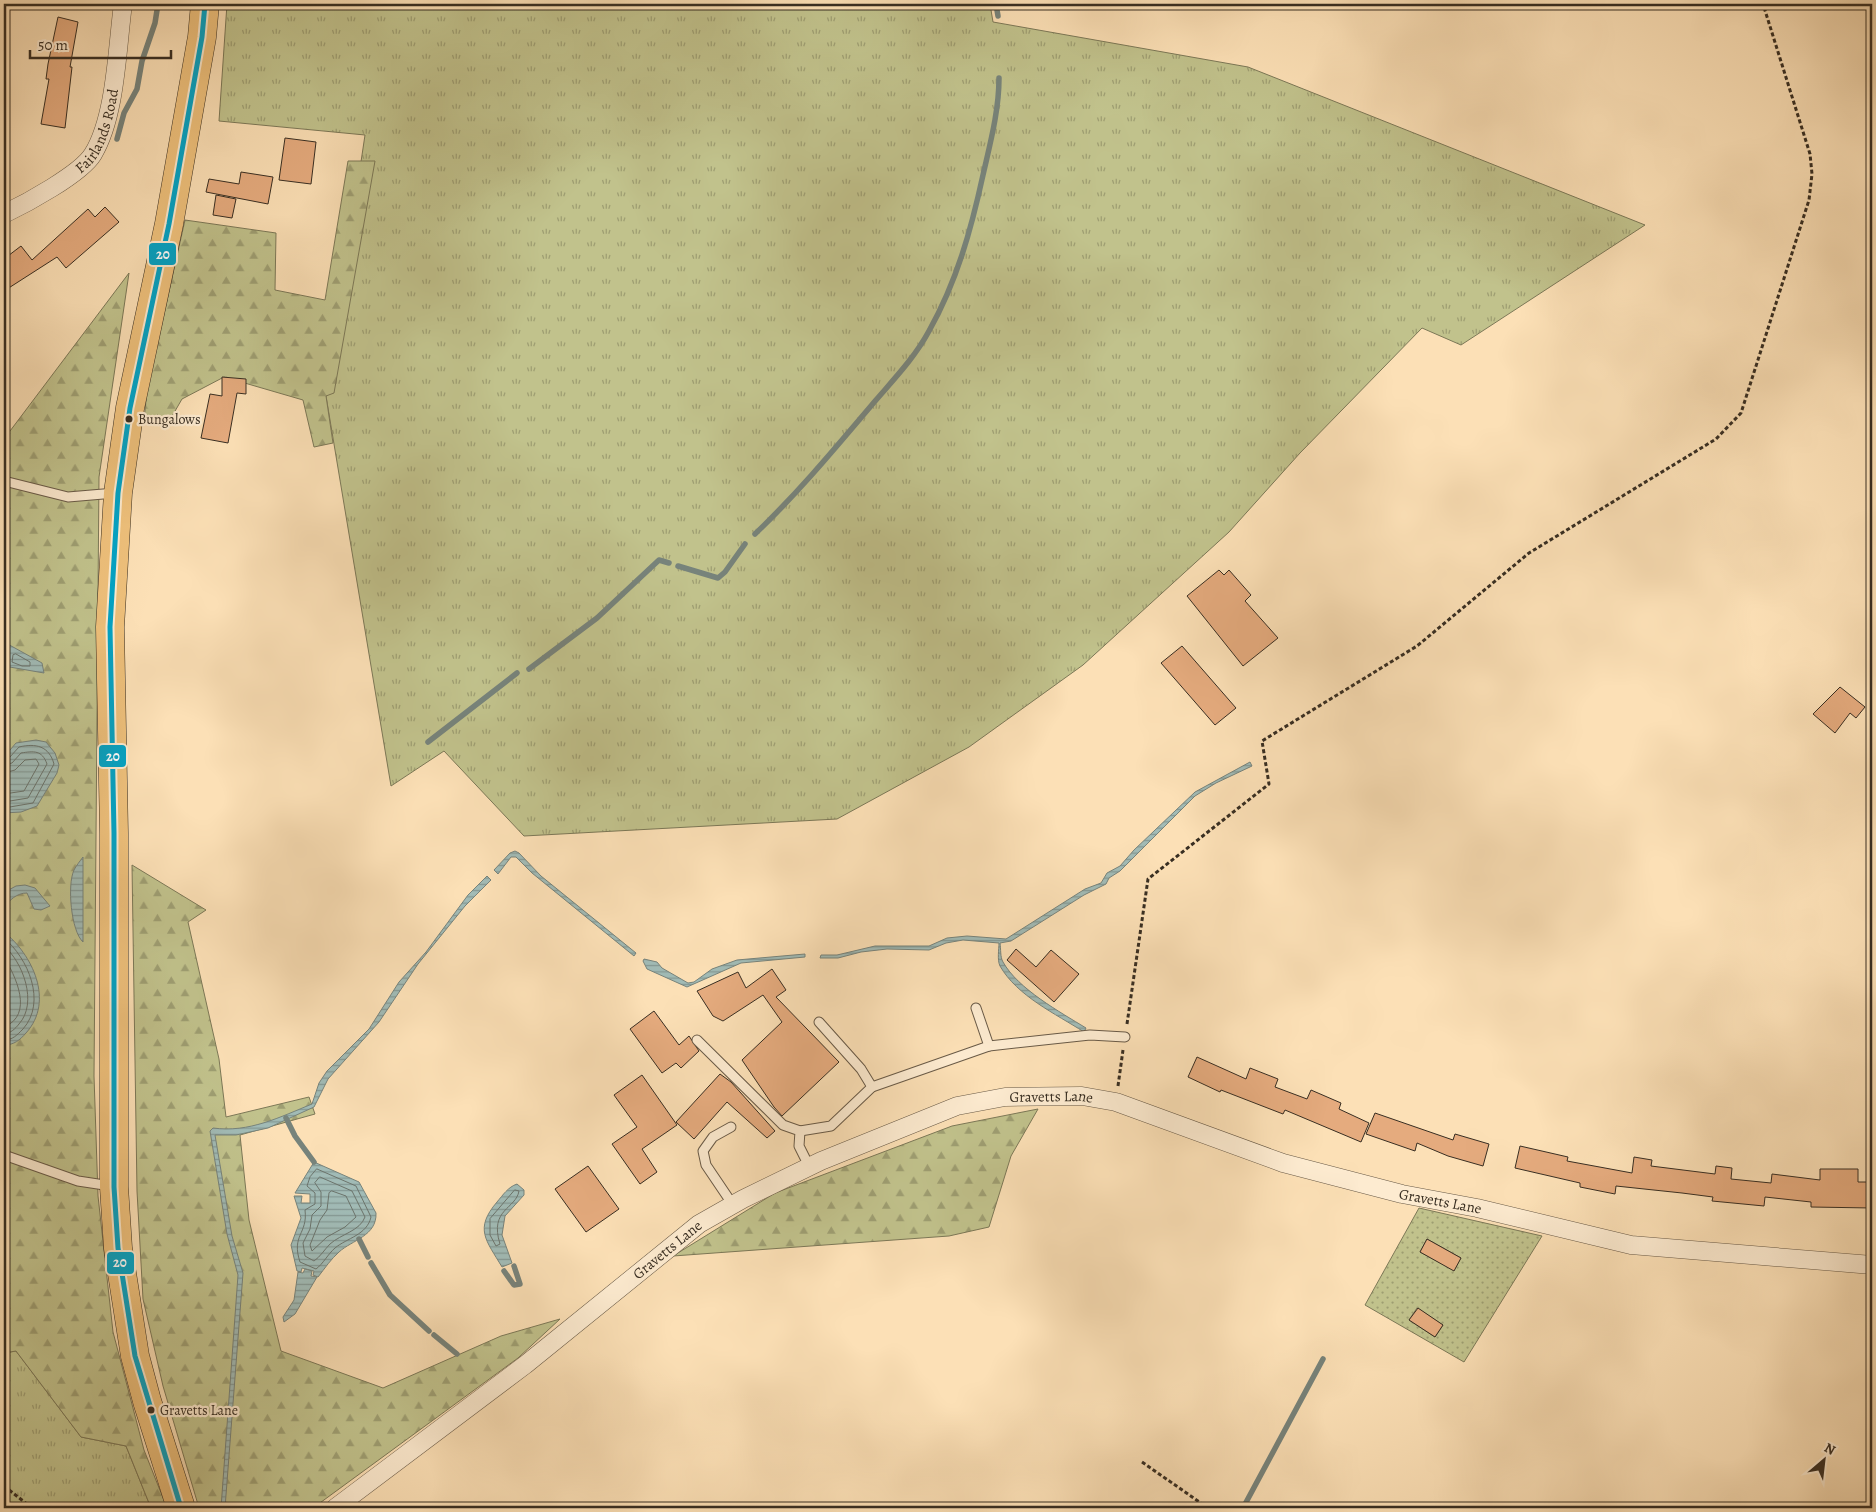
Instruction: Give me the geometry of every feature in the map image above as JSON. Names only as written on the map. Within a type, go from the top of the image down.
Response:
[{"type":"main road","points":[[181,1508],[147,1401],[135,1356],[118,1248],[114,1187],[114,833],[110,627],[118,493],[130,408],[169,224],[190,106],[205,4]]},
{"type":"street","name":"Fairlands Road","points":[[4,214],[66,178],[92,155],[109,112],[123,4]]},
{"type":"street","name":"Gravetts Lane","points":[[335,1508],[526,1365],[699,1224],[732,1204],[809,1166],[957,1106],[1005,1097],[1082,1096],[1116,1102],[1283,1163],[1402,1194],[1477,1208],[1631,1245],[1872,1265]]},
{"type":"lane","points":[[4,481],[68,497],[118,493]]},
{"type":"lane","points":[[976,1008],[989,1046]]},
{"type":"lane","points":[[819,1022],[861,1069],[872,1087]]},
{"type":"lane","points":[[697,1040],[783,1125],[800,1131],[832,1126],[872,1087],[989,1046],[1090,1035],[1125,1036]]},
{"type":"lane","points":[[730,1127],[713,1137],[703,1151],[706,1165],[732,1204]]},
{"type":"lane","points":[[800,1131],[799,1146],[809,1166]]},
{"type":"lane","points":[[4,1155],[78,1181],[114,1187]]},
{"type":"path","points":[[1116,1102],[1148,879],[1269,784],[1262,741],[1417,646],[1529,553],[1716,439],[1741,412],[1809,200],[1812,174],[1810,154],[1763,4]]},
{"type":"path","points":[[1142,1462],[1208,1508]]},
{"type":"path","points":[[4,1486],[32,1508]]},
{"type":"green space","points":[[227,4],[990,4],[993,22],[1248,67],[1645,225],[1461,345],[1422,328],[1300,453],[1229,532],[1083,665],[969,747],[837,819],[524,836],[444,751],[391,786],[326,396],[365,135],[219,121]]},
{"type":"green space","points":[[348,161],[375,161],[334,393],[326,396],[333,443],[314,447],[303,400],[224,377],[182,399],[167,425],[144,421],[147,390],[185,220],[276,233],[275,290],[325,300]]},
{"type":"green space","points":[[129,273],[99,477],[94,1076],[98,1196],[113,1332],[144,1450],[167,1508],[151,1508],[126,1446],[81,1437],[16,1351],[4,1353],[4,439]]},
{"type":"green space","points":[[132,865],[206,910],[188,922],[219,1059],[226,1117],[309,1097],[315,1114],[240,1135],[249,1220],[281,1351],[383,1388],[501,1336],[560,1319],[518,1358],[313,1508],[199,1508],[163,1386],[143,1299],[137,1191]]},
{"type":"green space","points":[[1038,1109],[1011,1156],[989,1227],[949,1236],[673,1256],[775,1193],[952,1126]]},
{"type":"green space","points":[[1419,1208],[1542,1236],[1464,1362],[1365,1305]],"holes":[[[1427,1239],[1461,1258],[1454,1270],[1420,1252]],[[1417,1308],[1443,1325],[1435,1337],[1409,1320]]]},
{"type":"green space","points":[[16,1351],[81,1437],[126,1446],[151,1508],[4,1508],[4,1353]]},
{"type":"water","points":[[4,642],[42,663],[44,673],[4,666],[4,659],[8,655],[4,652]]},
{"type":"water","points":[[36,740],[46,742],[55,753],[59,765],[57,773],[37,806],[21,812],[4,813],[4,757],[16,743]]},
{"type":"water","points":[[1250,762],[1252,766],[1216,783],[1195,796],[1120,871],[1109,878],[1106,884],[1084,895],[1011,941],[1000,943],[1003,962],[1010,972],[1029,991],[1086,1028],[1084,1032],[1038,1004],[1007,977],[999,964],[999,943],[963,940],[946,943],[929,950],[887,949],[861,952],[838,958],[820,958],[821,955],[837,955],[875,946],[929,946],[947,938],[967,936],[1006,939],[1085,889],[1101,883],[1107,873],[1120,866],[1134,850],[1195,792]]},
{"type":"water","points":[[515,851],[541,876],[636,953],[634,956],[532,873],[516,857],[511,857],[498,874],[494,870],[510,853]]},
{"type":"water","points":[[83,857],[83,942],[73,918],[71,886],[74,870]]},
{"type":"water","points":[[487,876],[491,880],[465,906],[418,964],[379,1022],[328,1079],[314,1107],[268,1128],[236,1135],[215,1135],[232,1236],[243,1273],[225,1508],[221,1508],[238,1275],[227,1234],[210,1131],[213,1128],[239,1128],[264,1123],[312,1104],[319,1083],[327,1071],[369,1029],[399,982],[426,952],[468,895]]},
{"type":"water","points":[[25,885],[35,888],[50,906],[41,910],[34,909],[27,893],[20,894],[8,902],[4,908],[5,892],[16,886]]},
{"type":"water","points":[[4,932],[14,941],[31,965],[39,993],[39,1007],[35,1020],[26,1033],[14,1043],[4,1045]]},
{"type":"water","points":[[805,954],[805,957],[741,963],[687,987],[647,969],[643,961],[644,959],[657,962],[662,968],[688,983],[694,982],[712,969],[737,960]]},
{"type":"water","points":[[314,1162],[359,1182],[376,1213],[375,1221],[368,1232],[339,1252],[318,1277],[313,1275],[314,1271],[302,1268],[301,1272],[297,1271],[291,1245],[301,1218],[294,1196],[302,1196],[301,1203],[310,1203],[310,1194],[295,1193]]},
{"type":"water","points":[[517,1184],[524,1190],[524,1195],[505,1216],[502,1235],[512,1263],[502,1267],[487,1242],[484,1227],[490,1211],[508,1189]]},
{"type":"water","points":[[305,1269],[312,1271],[311,1276],[317,1277],[295,1314],[284,1322],[283,1317],[294,1300],[298,1272],[303,1273]]},
{"type":"building","points":[[58,17],[78,22],[70,67],[72,67],[65,128],[41,124],[49,79],[46,79],[48,64]]},
{"type":"building","points":[[285,138],[316,142],[311,184],[279,180]]},
{"type":"building","points":[[241,172],[273,177],[268,204],[206,192],[209,179],[239,184]]},
{"type":"building","points":[[216,195],[236,199],[232,218],[213,215]]},
{"type":"building","points":[[105,207],[119,222],[66,268],[57,257],[4,291],[4,259],[21,246],[32,260],[88,209],[95,217]]},
{"type":"building","points":[[222,377],[246,379],[246,394],[237,393],[228,443],[201,438],[210,394],[222,396]]},
{"type":"building","points":[[1219,570],[1224,575],[1229,570],[1251,595],[1245,601],[1278,638],[1243,666],[1187,596]]},
{"type":"building","points":[[1182,646],[1236,708],[1215,725],[1161,663]]},
{"type":"building","points":[[1840,687],[1865,707],[1856,718],[1850,713],[1835,733],[1813,714]]},
{"type":"building","points":[[1016,949],[1036,967],[1051,950],[1079,974],[1054,1002],[1007,960]]},
{"type":"building","points":[[772,969],[786,990],[776,997],[839,1062],[782,1116],[742,1060],[782,1022],[763,995],[723,1021],[713,1016],[697,991],[738,972],[746,988]]},
{"type":"building","points":[[654,1011],[679,1045],[689,1036],[699,1051],[681,1068],[676,1063],[662,1073],[630,1029]]},
{"type":"building","points":[[1197,1057],[1246,1079],[1250,1068],[1278,1079],[1275,1087],[1307,1099],[1311,1090],[1341,1103],[1339,1109],[1369,1123],[1361,1142],[1285,1110],[1283,1114],[1221,1090],[1220,1092],[1188,1077]]},
{"type":"building","points":[[720,1074],[731,1082],[775,1131],[767,1138],[727,1102],[694,1139],[676,1122]]},
{"type":"building","points":[[642,1075],[677,1125],[642,1149],[657,1172],[640,1184],[612,1144],[637,1127],[614,1095]]},
{"type":"building","points":[[1375,1113],[1453,1140],[1455,1134],[1489,1144],[1483,1166],[1448,1156],[1417,1143],[1415,1151],[1366,1134]]},
{"type":"building","points":[[1520,1146],[1568,1157],[1567,1161],[1632,1173],[1634,1157],[1652,1160],[1651,1166],[1715,1174],[1716,1166],[1732,1168],[1731,1179],[1771,1183],[1772,1174],[1820,1180],[1820,1169],[1858,1169],[1858,1182],[1872,1182],[1872,1208],[1811,1207],[1811,1202],[1765,1197],[1764,1206],[1712,1201],[1713,1197],[1616,1186],[1615,1194],[1580,1187],[1580,1183],[1515,1168]]},
{"type":"building","points":[[588,1166],[619,1209],[586,1232],[555,1189]]},
{"type":"building","points":[[1427,1239],[1461,1258],[1454,1271],[1420,1252]]},
{"type":"building","points":[[1418,1308],[1443,1325],[1435,1337],[1409,1320]]},
{"type":"waterway","points":[[117,139],[124,113],[137,89],[142,61],[155,23],[158,4]]},
{"type":"waterway","points":[[996,4],[998,16]]},
{"type":"waterway","points":[[755,534],[832,452],[904,367],[929,331],[948,293],[968,235],[994,127],[999,78]]},
{"type":"waterway","points":[[678,566],[718,578],[725,572],[745,544]]},
{"type":"waterway","points":[[529,669],[597,618],[659,560],[669,563]]},
{"type":"waterway","points":[[428,742],[517,673]]},
{"type":"waterway","points":[[286,1118],[295,1136],[314,1162]]},
{"type":"waterway","points":[[359,1239],[368,1257]]},
{"type":"waterway","points":[[371,1263],[390,1295],[429,1331]]},
{"type":"waterway","points":[[504,1271],[514,1285],[520,1284],[514,1266]]},
{"type":"waterway","points":[[434,1335],[457,1354]]},
{"type":"waterway","points":[[1243,1508],[1323,1359]]},
{"type":"transit line","name":"20","points":[[181,1508],[135,1356],[118,1248],[114,1187],[114,833],[110,627],[118,493],[130,408],[169,224],[202,37],[205,4]]},
{"type":"place","name":"Bungalows","points":[[129,419]]},
{"type":"place","name":"Gravetts Lane","points":[[151,1410]]}]
